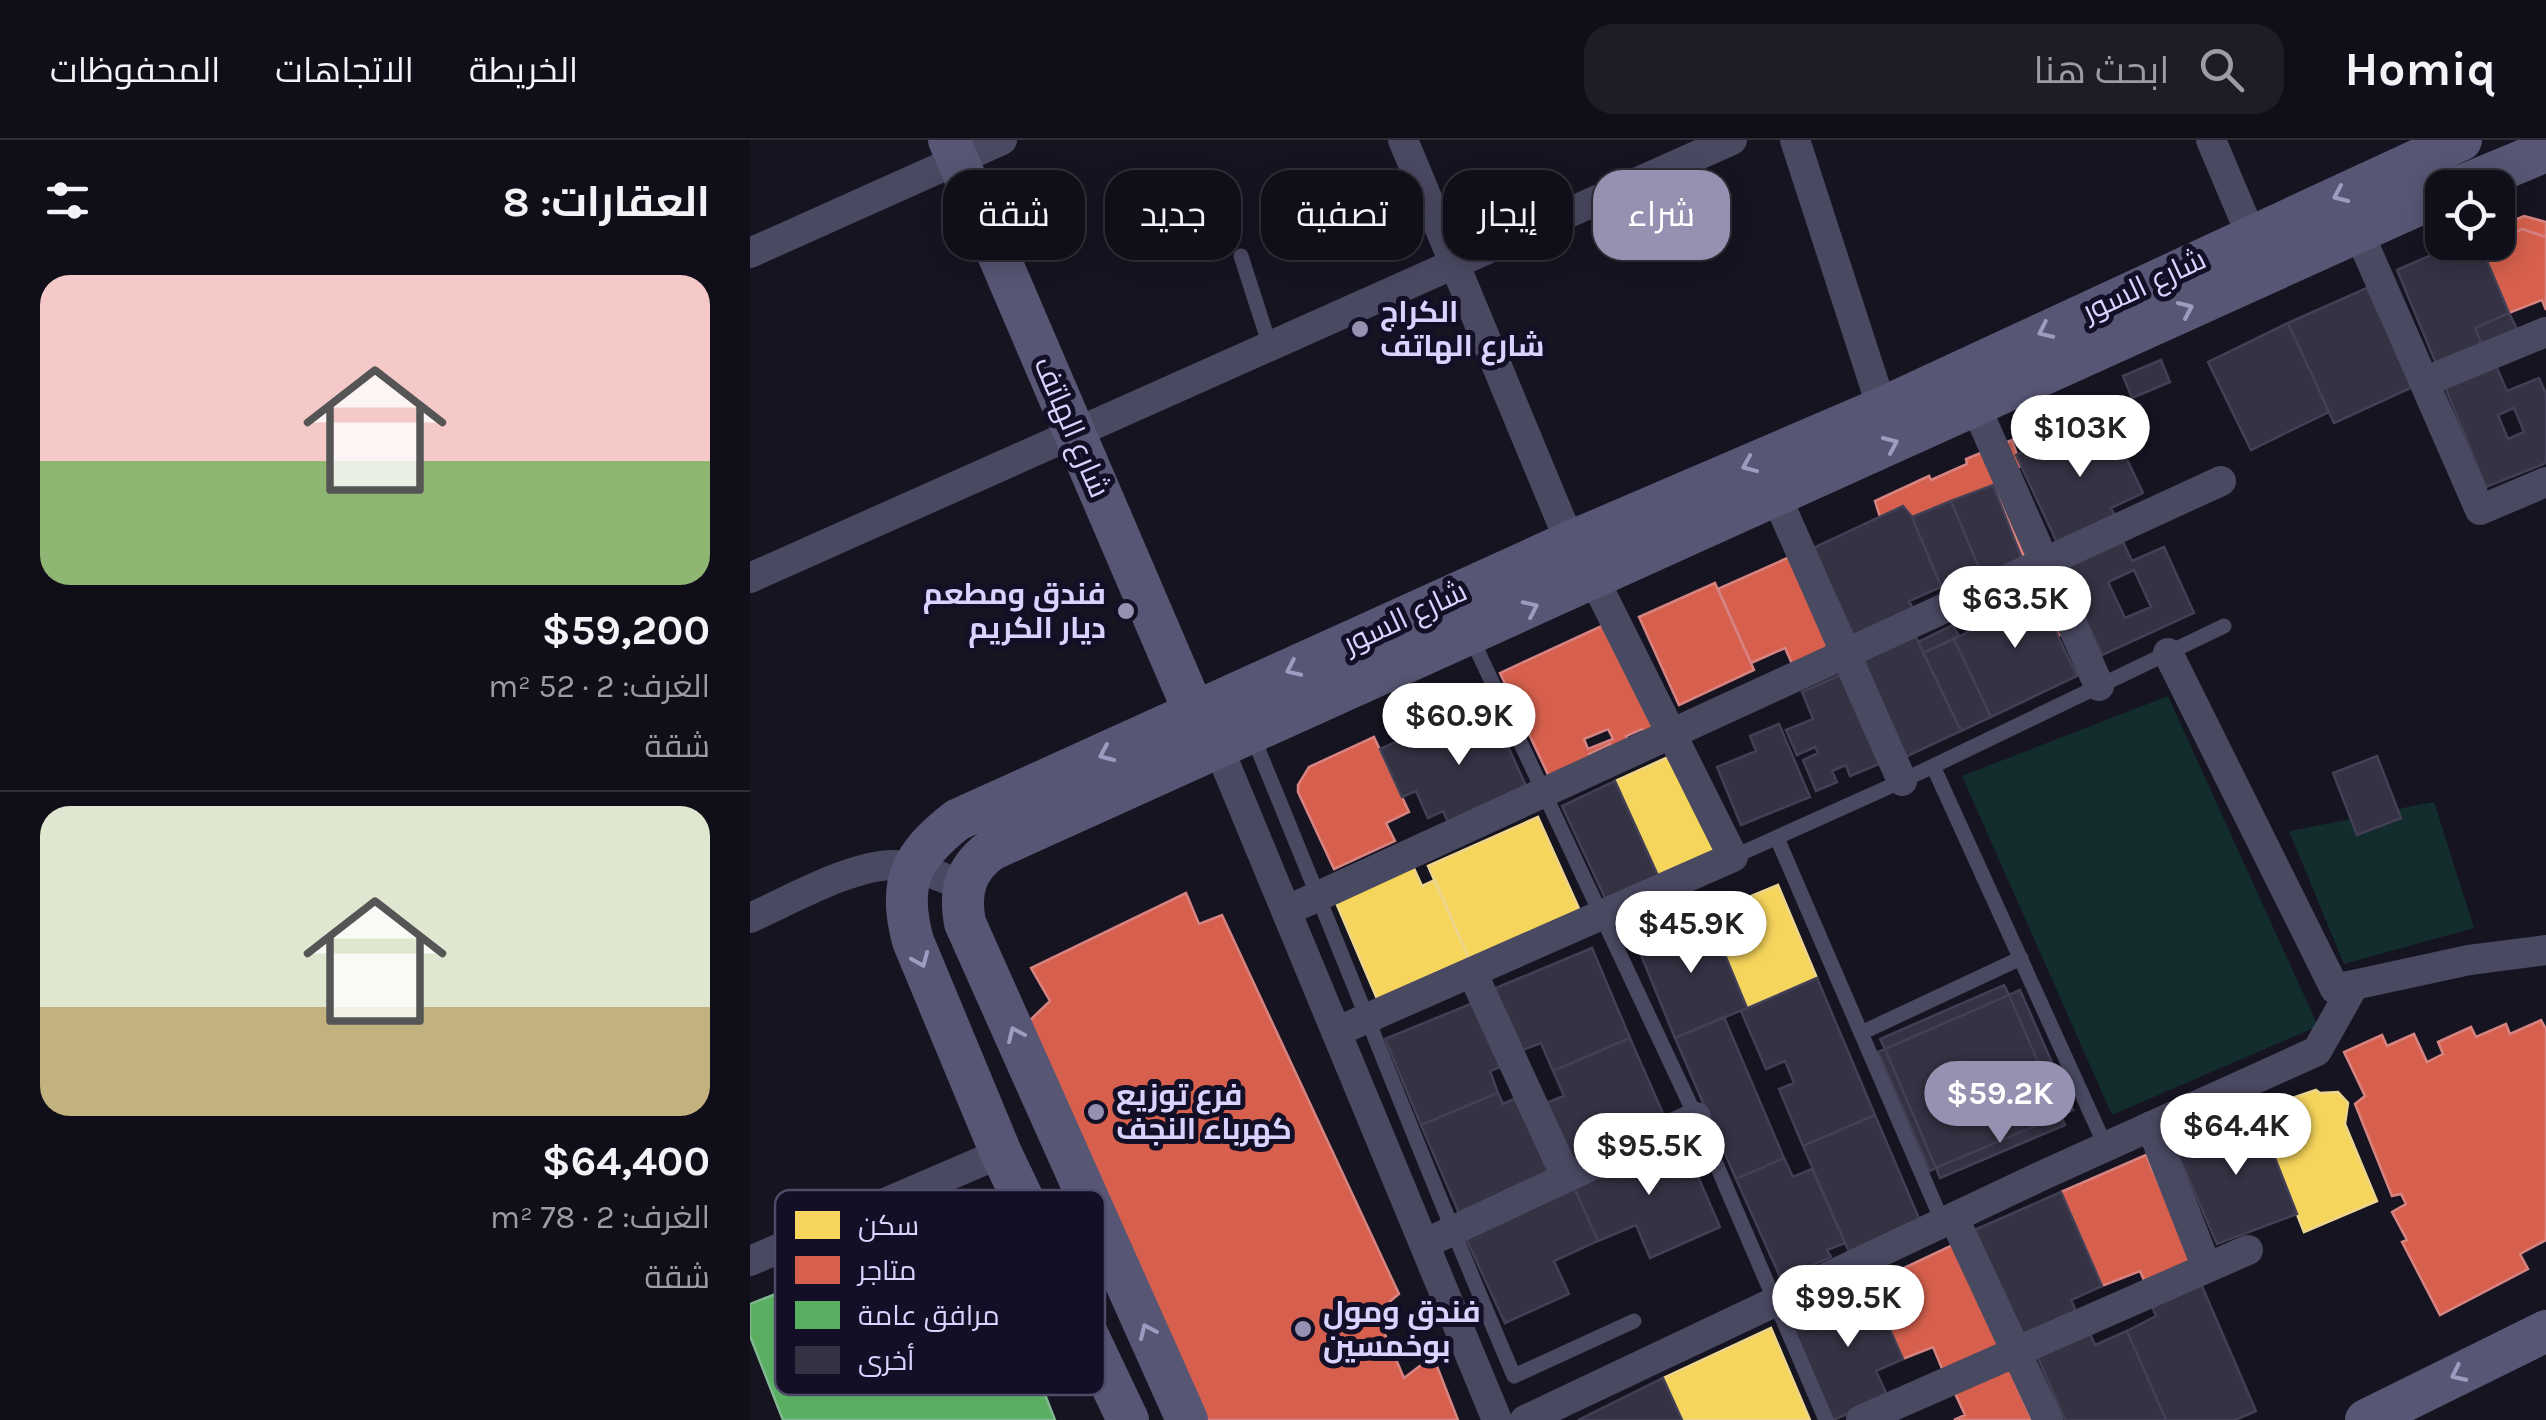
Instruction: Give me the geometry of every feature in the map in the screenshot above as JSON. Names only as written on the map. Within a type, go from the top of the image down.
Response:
[{"type":"street","points":[[750,253],[954,150],[1002,140]]},
{"type":"street","points":[[1403,140],[1570,542]]},
{"type":"street","points":[[750,578],[1732,140]]},
{"type":"street","points":[[1795,140],[1882,408]]},
{"type":"street","points":[[2211,140],[2251,236]]},
{"type":"street","name":"شارع السور","points":[[2442,170],[2461,140]]},
{"type":"street","name":"شارع الهاتف","points":[[954,150],[1195,714]]},
{"type":"street","name":"شارع السور","points":[[2486,170],[2546,151]]},
{"type":"street","name":"شارع السور","points":[[913,867],[932,840],[957,820],[1570,542],[1882,408],[2251,236],[2425,189]]},
{"type":"street","name":"شارع السور","points":[[963,886],[980,858],[991,850],[2358,231],[2425,191]]},
{"type":"street","points":[[2358,231],[2480,510],[2546,482]]},
{"type":"street","points":[[2424,382],[2546,332]]},
{"type":"street","points":[[1975,405],[2100,686]]},
{"type":"street","points":[[1286,911],[2221,480]]},
{"type":"street","points":[[1776,496],[1902,782]]},
{"type":"street","points":[[1336,1032],[1733,857],[1594,579]]},
{"type":"street","points":[[2168,653],[2336,989],[2470,960],[2546,950]]},
{"type":"street","points":[[1195,714],[1235,742],[1286,911],[1336,1032],[1438,1238],[1496,1420]]},
{"type":"street","points":[[750,918],[864,870],[897,864],[963,886],[965,923],[1084,1190]]},
{"type":"street","points":[[913,867],[906,886],[913,941],[1019,1190]]},
{"type":"street","points":[[1472,972],[1566,1177]]},
{"type":"street","points":[[1525,1420],[2318,1051],[2354,985]]},
{"type":"street","points":[[1438,1238],[1696,1117]]},
{"type":"street","points":[[2151,1126],[2207,1268]]},
{"type":"street","points":[[915,1190],[1001,1153]]},
{"type":"street","points":[[1949,1220],[2048,1420]]},
{"type":"street","points":[[1105,1236],[1187,1420]]},
{"type":"street","points":[[750,1261],[775,1250]]},
{"type":"street","points":[[1862,1420],[2248,1250]]},
{"type":"street","points":[[2366,1420],[2546,1331]]},
{"type":"street","points":[[1105,1372],[1128,1420]]},
{"type":"lane","points":[[1241,259],[1270,346]]},
{"type":"lane","points":[[1733,857],[1902,782],[2224,626]]},
{"type":"lane","points":[[1470,635],[1696,1117],[1826,1420]]},
{"type":"lane","points":[[1235,742],[1319,896],[1368,1018],[1438,1238],[1514,1376],[1634,1320]]},
{"type":"lane","points":[[1934,766],[2106,1147]]},
{"type":"lane","points":[[1777,838],[1861,1033],[1949,1220]]},
{"type":"lane","points":[[1861,1033],[2020,958]]},
{"type":"green space","points":[[2168,696],[2318,1026],[2112,1115],[1962,776]]},
{"type":"green space","points":[[2434,802],[2474,928],[2344,964],[2289,831],[2351,819],[2357,834],[2400,818],[2397,809]]},
{"type":"building: سكن","points":[[1677,753],[1718,852],[1659,878],[1615,781]]},
{"type":"building: سكن","points":[[1538,817],[1581,913],[1470,961],[1428,866]]},
{"type":"building: سكن","points":[[1412,864],[1422,886],[1435,880],[1470,961],[1378,1001],[1334,898]]},
{"type":"building: سكن","points":[[1778,885],[1817,978],[1747,1008],[1708,914]]},
{"type":"building: سكن","points":[[2316,1090],[2338,1092],[2348,1103],[2345,1124],[2377,1201],[2304,1232],[2256,1110]]},
{"type":"building: سكن","points":[[1771,1328],[1810,1420],[1682,1420],[1663,1378]]},
{"type":"building: متاجر","points":[[2524,216],[2546,222],[2546,237],[2522,229],[2515,232],[2515,220]]},
{"type":"building: متاجر","points":[[2522,229],[2546,237],[2546,310],[2542,300],[2509,313],[2487,260],[2515,260],[2515,232]]},
{"type":"building: متاجر","points":[[2012,440],[2021,466],[2013,469],[2069,632],[2058,636],[1993,485],[1912,517],[1903,506],[1880,517],[1875,501],[1929,476],[1931,480],[1967,464],[1966,459]]},
{"type":"building: متاجر","points":[[1794,555],[1836,649],[1794,668],[1785,648],[1751,663],[1718,589]]},
{"type":"building: متاجر","points":[[1715,583],[1754,670],[1679,705],[1639,617]]},
{"type":"building: متاجر","points":[[1606,624],[1659,737],[1648,741],[1642,729],[1626,736],[1632,748],[1616,756],[1610,744],[1589,754],[1594,766],[1553,785],[1500,673]],"holes":[[[1608,729],[1613,739],[1588,749],[1584,739]]]},
{"type":"building: متاجر","points":[[1374,737],[1409,812],[1386,823],[1395,841],[1334,869],[1298,785],[1309,767]]},
{"type":"building: متاجر","points":[[1186,893],[1199,924],[1222,915],[1399,1294],[1376,1313],[1404,1378],[1433,1356],[1458,1420],[1202,1420],[1105,1204],[1105,1190],[1099,1190],[1025,1025],[1050,1001],[1031,968]]},
{"type":"building: متاجر","points":[[2541,1020],[2546,1029],[2546,1240],[2520,1254],[2528,1269],[2440,1315],[2402,1242],[2407,1240],[2392,1212],[2406,1204],[2401,1194],[2392,1196],[2355,1104],[2365,1096],[2344,1052],[2382,1035],[2387,1046],[2414,1034],[2427,1062],[2443,1054],[2438,1042],[2471,1027],[2476,1037],[2506,1024],[2510,1034]]},
{"type":"building: متاجر","points":[[2146,1155],[2195,1266],[2147,1287],[2140,1271],[2102,1286],[2061,1192]]},
{"type":"building: متاجر","points":[[1959,1242],[2002,1347],[1943,1371],[1933,1347],[1903,1359],[1870,1284]]},
{"type":"building: متاجر","points":[[2007,1364],[2032,1420],[1954,1420],[1965,1415],[1952,1387]]},
{"type":"building: مرافق عامة","points":[[775,1294],[775,1395],[1045,1395],[1055,1420],[783,1420],[750,1336],[750,1304]]},
{"type":"building: أخرى","points":[[2425,258],[2487,260],[2509,313],[2475,328],[2486,354],[2440,373],[2397,270]]},
{"type":"building: أخرى","points":[[2367,288],[2413,387],[2334,423],[2288,323]]},
{"type":"building: أخرى","points":[[2509,313],[2521,337],[2486,354],[2475,328]]},
{"type":"building: أخرى","points":[[2288,323],[2329,412],[2251,450],[2208,362]]},
{"type":"building: أخرى","points":[[2493,359],[2507,391],[2539,378],[2546,394],[2546,463],[2486,487],[2442,380]],"holes":[[[2514,408],[2524,432],[2508,439],[2498,415]]]},
{"type":"building: أخرى","points":[[2161,360],[2170,382],[2132,398],[2123,376]]},
{"type":"building: أخرى","points":[[2094,400],[2101,415],[2061,433],[2054,418]]},
{"type":"building: أخرى","points":[[2105,413],[2143,493],[2111,508],[2118,522],[2060,549],[2016,455]]},
{"type":"building: أخرى","points":[[1993,485],[2022,559],[1983,577],[1951,501]]},
{"type":"building: أخرى","points":[[1951,501],[1983,577],[1944,593],[1912,517]]},
{"type":"building: أخرى","points":[[1903,506],[1912,517],[1941,587],[1909,601],[1916,615],[1857,642],[1813,548]]},
{"type":"building: أخرى","points":[[2123,542],[2132,561],[2164,547],[2194,613],[2102,655],[2063,569]],"holes":[[[2134,570],[2151,607],[2125,618],[2108,582]]]},
{"type":"building: أخرى","points":[[2030,578],[2077,676],[1991,717],[1954,639],[1986,623],[1979,608]]},
{"type":"building: أخرى","points":[[1953,625],[1959,636],[1923,653],[1918,642]]},
{"type":"building: أخرى","points":[[1915,635],[1961,731],[1903,758],[1857,662]]},
{"type":"building: أخرى","points":[[1954,639],[1991,717],[1961,731],[1923,653]]},
{"type":"building: أخرى","points":[[1840,675],[1879,764],[1850,776],[1846,765],[1832,771],[1837,782],[1816,791],[1803,760],[1818,753],[1815,747],[1797,755],[1786,730],[1813,719],[1802,692]]},
{"type":"building: أخرى","points":[[1487,700],[1531,797],[1453,833],[1443,811],[1428,818],[1416,791],[1402,797],[1380,749]]},
{"type":"building: أخرى","points":[[1779,724],[1810,797],[1741,825],[1717,767],[1756,751],[1750,736]]},
{"type":"building: أخرى","points":[[2377,756],[2401,818],[2357,835],[2333,773]]},
{"type":"building: أخرى","points":[[1615,781],[1659,878],[1607,902],[1562,806]]},
{"type":"building: أخرى","points":[[1708,914],[1747,1008],[1675,1038],[1636,943]]},
{"type":"building: أخرى","points":[[1592,948],[1630,1038],[1553,1071],[1541,1043],[1517,1052],[1491,990]]},
{"type":"building: أخرى","points":[[1817,978],[1875,1115],[1803,1146],[1779,1089],[1794,1083],[1785,1061],[1766,1069],[1741,1011]]},
{"type":"building: أخرى","points":[[2004,985],[2009,995],[1885,1049],[1880,1039]]},
{"type":"building: أخرى","points":[[2020,990],[2073,1110],[2061,1115],[2009,995]]},
{"type":"building: أخرى","points":[[2009,995],[2061,1115],[1936,1168],[1885,1049]]},
{"type":"building: أخرى","points":[[1480,1000],[1508,1064],[1490,1071],[1498,1093],[1421,1125],[1385,1039]]},
{"type":"building: أخرى","points":[[1724,1017],[1784,1158],[1736,1179],[1675,1038]]},
{"type":"building: أخرى","points":[[1630,1038],[1669,1127],[1574,1167],[1546,1103],[1564,1096],[1553,1071]]},
{"type":"building: أخرى","points":[[1885,1049],[1936,1168],[1930,1171],[1878,1052]]},
{"type":"building: أخرى","points":[[1498,1093],[1503,1104],[1527,1093],[1562,1177],[1462,1220],[1421,1125]]},
{"type":"building: أخرى","points":[[2256,1110],[2297,1214],[2217,1244],[2174,1145]]},
{"type":"building: أخرى","points":[[1875,1115],[1921,1223],[1850,1254],[1803,1146]]},
{"type":"building: أخرى","points":[[2061,1115],[2065,1125],[1940,1178],[1936,1168]]},
{"type":"building: أخرى","points":[[1680,1135],[1720,1227],[1650,1258],[1636,1225],[1598,1241],[1572,1183]]},
{"type":"building: أخرى","points":[[1784,1158],[1793,1177],[1812,1169],[1845,1243],[1827,1250],[1831,1257],[1781,1279],[1736,1179]]},
{"type":"building: أخرى","points":[[1572,1183],[1598,1241],[1554,1261],[1569,1294],[1505,1323],[1463,1232]]},
{"type":"building: أخرى","points":[[2061,1192],[2102,1286],[2071,1300],[2078,1315],[2018,1341],[1970,1232]]},
{"type":"building: أخرى","points":[[2198,1277],[2256,1411],[2235,1420],[2166,1420],[2127,1331],[2156,1316],[2149,1299]]},
{"type":"building: أخرى","points":[[1870,1284],[1903,1359],[1876,1371],[1888,1397],[1833,1420],[1789,1319]]},
{"type":"building: أخرى","points":[[2088,1329],[2095,1345],[2127,1331],[2166,1420],[2065,1420],[2035,1351]]},
{"type":"building: أخرى","points":[[1663,1378],[1682,1420],[1578,1420]]},
{"type":"place","name":"الكراج شارع الهاتف","points":[[1360,329]]},
{"type":"place","name":"فندق ومطعم ديار الكريم","points":[[1126,611]]},
{"type":"place","name":"فرع توزيع كهرباء النجف","points":[[1096,1112]]},
{"type":"place","name":"فندق ومول بوخمسين","points":[[1303,1329]]}]
